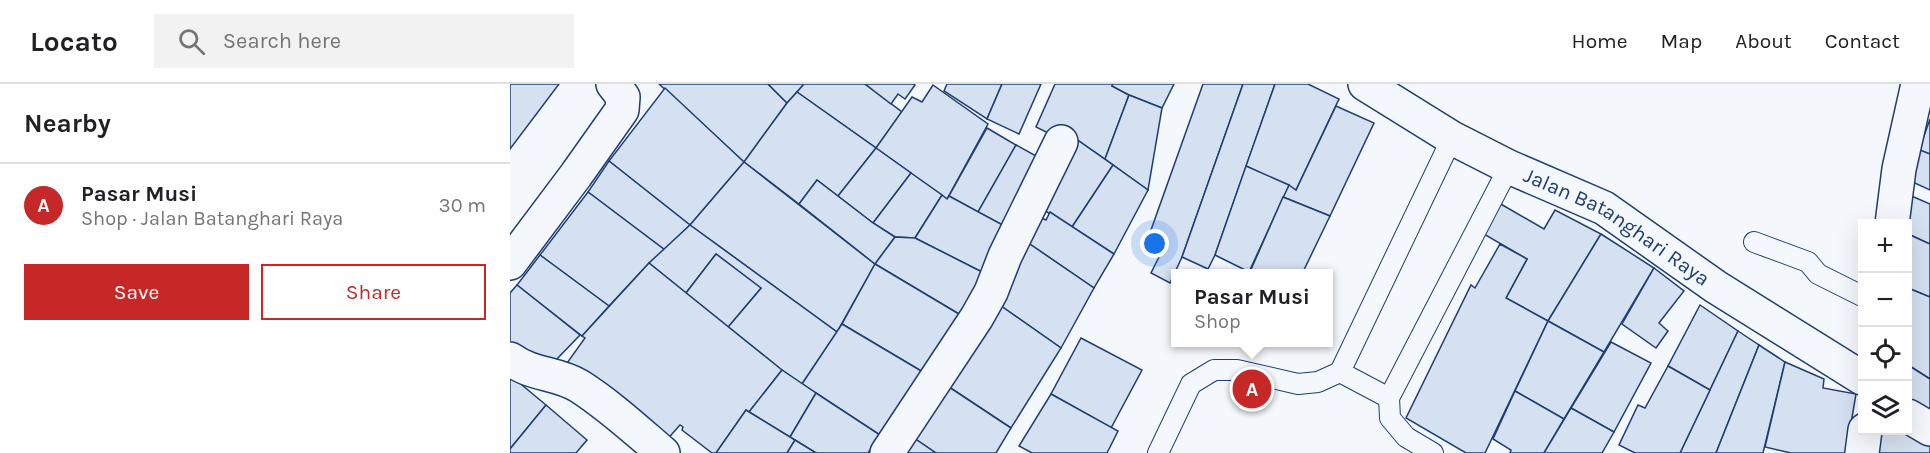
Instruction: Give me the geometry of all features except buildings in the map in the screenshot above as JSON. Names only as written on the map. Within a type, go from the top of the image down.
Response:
[{"type":"street","points":[[510,263],[622,110],[623,97],[613,84]]},
{"type":"street","name":"Jalan Batanghari Raya","points":[[1365,84],[1452,138],[1509,167],[1604,208],[1716,287],[1858,375]]},
{"type":"street","points":[[1893,219],[1899,169],[1918,84]]},
{"type":"street","points":[[887,453],[982,309],[1005,256],[1061,142]]},
{"type":"street","points":[[510,358],[526,369],[559,376],[579,386],[663,453]]},
{"type":"street","points":[[1912,418],[1930,429]]},
{"type":"street","points":[[1862,453],[1864,435]]},
{"type":"lane","points":[[1158,453],[1191,384],[1214,370],[1237,370],[1298,384],[1318,382],[1340,372],[1452,138]]},
{"type":"lane","points":[[1432,453],[1406,437],[1390,418],[1389,398],[1509,167]]},
{"type":"lane","points":[[1754,242],[1808,262],[1818,274],[1858,294]]},
{"type":"lane","points":[[1340,372],[1389,398]]},
{"type":"place","name":"Pasar Musi","points":[[1252,389]]}]
